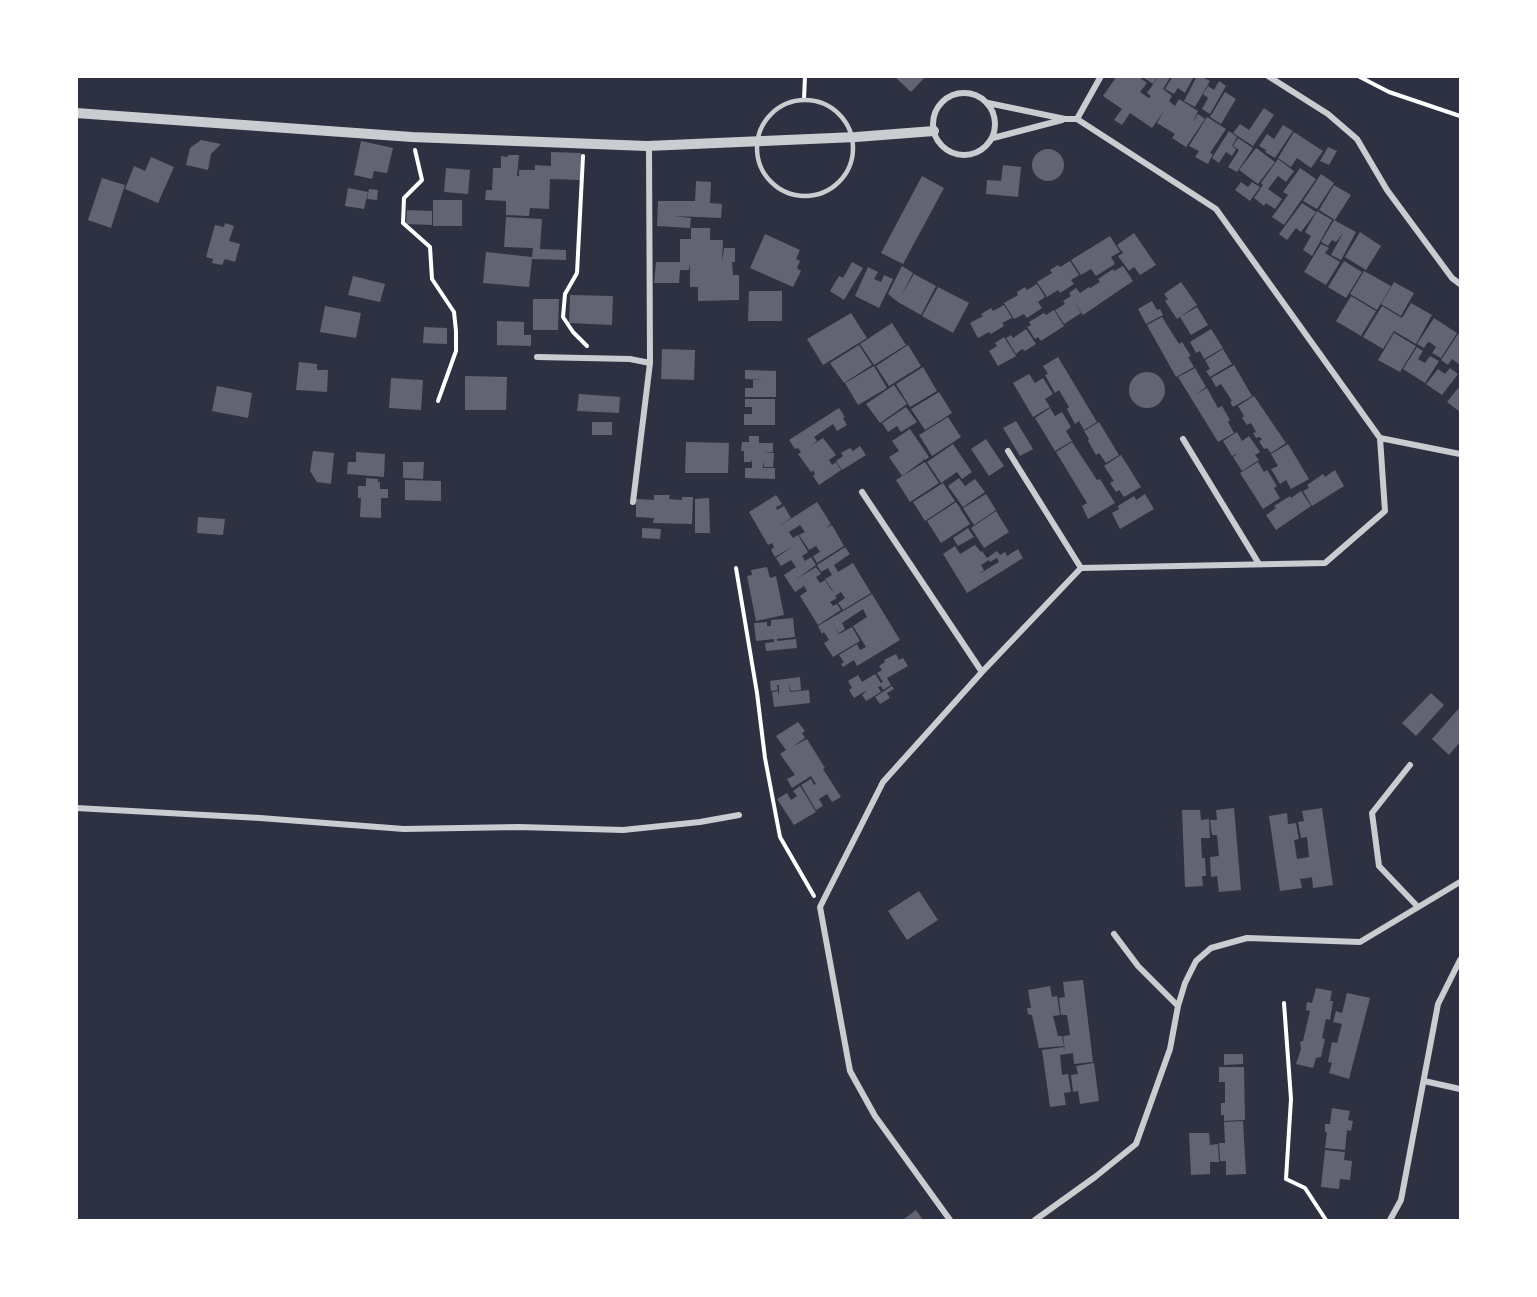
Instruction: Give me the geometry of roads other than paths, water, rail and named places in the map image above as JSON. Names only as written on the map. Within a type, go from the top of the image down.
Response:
[{"type":"street","points":[[1077,119],[1101,76]]},
{"type":"street","points":[[1268,76],[1328,114],[1357,139],[1387,190],[1452,278],[1461,284]]},
{"type":"street","points":[[954,94],[972,94],[988,103],[996,119],[996,129],[993,138],[980,152],[970,155],[951,153],[937,140],[933,121],[935,112],[946,98],[954,94]]},
{"type":"street","points":[[950,1221],[875,1116],[850,1071],[820,907],[884,782],[982,672],[1081,568],[1325,563],[1384,511],[1380,438],[1216,210],[1077,119],[1065,119],[988,103]]},
{"type":"street","points":[[76,113],[412,137],[649,146],[934,131]]},
{"type":"street","points":[[993,138],[1065,119]]},
{"type":"street","points":[[633,502],[650,363],[649,146]]},
{"type":"street","points":[[537,357],[598,357],[650,363]]},
{"type":"street","points":[[1380,438],[1461,454]]},
{"type":"street","points":[[1183,439],[1259,564]]},
{"type":"street","points":[[1008,451],[1081,568]]},
{"type":"street","points":[[862,492],[982,672]]},
{"type":"street","points":[[1410,765],[1372,813],[1379,866],[1418,907]]},
{"type":"street","points":[[76,808],[404,829],[519,827],[623,830],[700,822],[739,815]]},
{"type":"street","points":[[1035,1221],[1136,1144],[1170,1049],[1185,983],[1196,961],[1211,948],[1247,938],[1360,942],[1461,882]]},
{"type":"street","points":[[1114,934],[1138,966],[1178,1006]]},
{"type":"street","points":[[1390,1221],[1401,1200],[1438,1004],[1461,960]]},
{"type":"street","points":[[1424,1081],[1461,1089]]},
{"type":"lane","points":[[804,99],[819,101],[833,107],[844,117],[850,137],[854,147],[852,163],[844,178],[831,189],[815,196],[798,196],[783,191],[769,181],[760,166],[757,150],[765,120],[776,109],[789,102],[804,99]]}]
